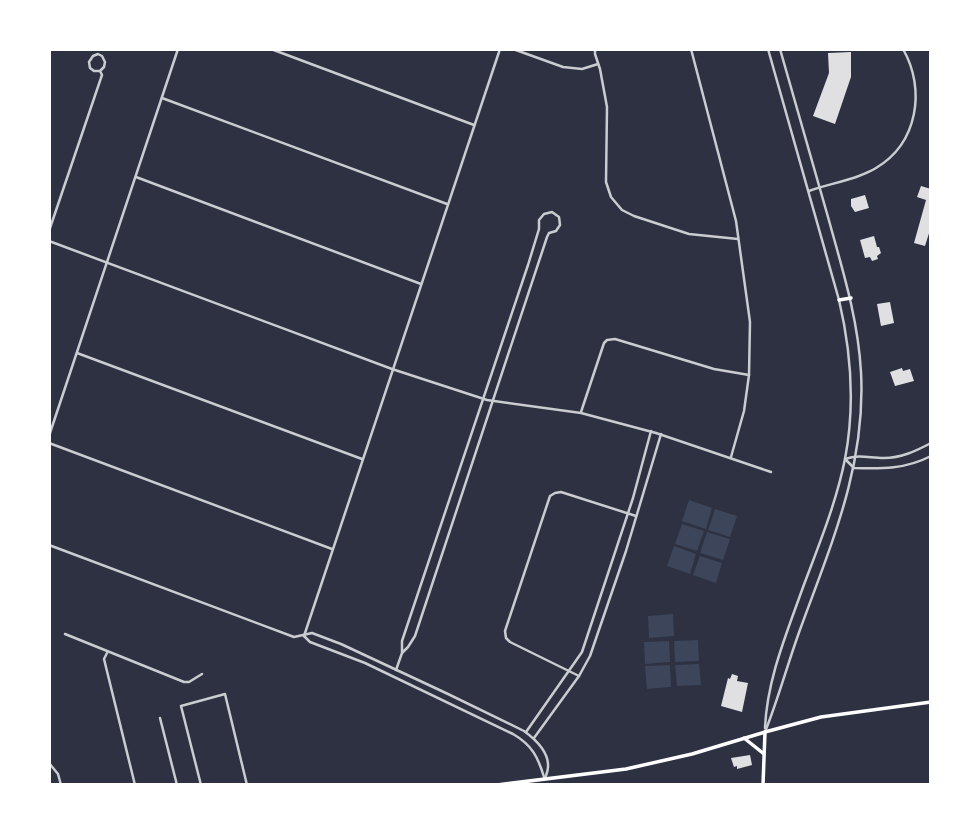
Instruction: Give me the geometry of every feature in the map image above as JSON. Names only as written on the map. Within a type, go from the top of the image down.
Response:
[{"type":"main road","points":[[839,300],[851,298]]},
{"type":"main road","points":[[497,785],[646,765],[831,715],[931,702]]},
{"type":"main road","points":[[763,785],[765,732]]},
{"type":"main road","points":[[744,738],[764,754]]},
{"type":"street","points":[[49,436],[178,49]]},
{"type":"street","points":[[271,49],[474,125]]},
{"type":"street","points":[[304,636],[500,49]]},
{"type":"street","points":[[513,49],[563,67],[582,69],[598,64]]},
{"type":"street","points":[[595,49],[607,107],[607,182],[611,197],[622,210],[645,220],[689,234],[738,239]]},
{"type":"street","points":[[691,49],[736,221],[750,322],[749,374],[744,411],[731,458]]},
{"type":"street","points":[[765,732],[766,708],[776,666],[835,499],[845,459],[849,421],[849,370],[844,321],[768,49]]},
{"type":"street","points":[[765,732],[844,509],[854,468],[861,401],[861,373],[851,298],[780,49]]},
{"type":"street","points":[[809,191],[874,169],[891,157],[906,137],[914,117],[916,96],[912,71],[903,49]]},
{"type":"street","points":[[93,55],[102,56],[105,62],[100,71],[90,68],[89,62],[93,55]]},
{"type":"street","points":[[49,231],[102,75],[100,71]]},
{"type":"street","points":[[162,98],[447,204]]},
{"type":"street","points":[[136,177],[421,284]]},
{"type":"street","points":[[396,670],[402,653],[402,641],[528,265],[539,229],[539,220],[544,214],[552,212],[559,216],[560,225],[547,237],[415,636],[402,653]]},
{"type":"street","points":[[49,241],[392,369],[483,398],[580,413],[651,431],[771,472]]},
{"type":"street","points":[[580,413],[604,343],[609,340],[615,339],[721,370],[749,374]]},
{"type":"street","points":[[77,353],[362,459]]},
{"type":"street","points":[[525,732],[582,653],[628,514],[651,431]]},
{"type":"street","points":[[534,738],[579,676],[595,642],[661,434]]},
{"type":"street","points":[[49,443],[332,549]]},
{"type":"street","points":[[845,459],[856,455],[885,458],[901,456],[931,443]]},
{"type":"street","points":[[845,459],[854,468],[882,469],[902,467],[931,456]]},
{"type":"street","points":[[579,676],[506,638],[505,631],[551,496],[561,492],[637,516]]},
{"type":"street","points":[[49,545],[294,637],[312,633],[448,694],[534,738],[547,761],[545,779]]},
{"type":"street","points":[[65,634],[184,682],[202,674]]},
{"type":"street","points":[[304,636],[310,642],[365,663],[525,741],[535,752],[545,779]]},
{"type":"street","points":[[107,652],[104,659],[135,785]]},
{"type":"street","points":[[201,785],[181,706],[225,694],[247,785]]},
{"type":"street","points":[[160,719],[177,785]]},
{"type":"street","points":[[49,763],[58,774],[61,785]]},
{"type":"shaded area","points":[[689,500],[712,508],[706,529],[682,521]]},
{"type":"shaded area","points":[[715,509],[737,516],[730,537],[708,530]]},
{"type":"shaded area","points":[[682,524],[704,531],[697,551],[675,544]]},
{"type":"shaded area","points":[[707,532],[730,539],[723,560],[700,553]]},
{"type":"shaded area","points":[[674,546],[696,554],[690,574],[667,566]]},
{"type":"shaded area","points":[[700,556],[722,563],[716,583],[693,575]]},
{"type":"shaded area","points":[[673,614],[674,636],[649,638],[648,616]]},
{"type":"shaded area","points":[[698,640],[699,661],[675,662],[674,641]]},
{"type":"shaded area","points":[[669,641],[670,662],[645,664],[644,642]]},
{"type":"shaded area","points":[[699,664],[701,685],[677,686],[675,665]]},
{"type":"shaded area","points":[[670,665],[671,687],[647,689],[645,666]]},
{"type":"building","points":[[851,52],[851,77],[835,124],[813,116],[829,73],[828,53]]},
{"type":"building","points":[[921,186],[931,189],[931,227],[925,246],[914,243],[926,200],[917,197]]},
{"type":"building","points":[[865,195],[869,208],[855,212],[851,199]]},
{"type":"building","points":[[874,236],[881,253],[877,256],[878,259],[872,261],[870,257],[865,258],[860,240]]},
{"type":"building","points":[[890,302],[894,323],[881,326],[877,304]]},
{"type":"building","points":[[902,368],[903,371],[910,369],[914,381],[895,386],[890,372]]},
{"type":"building","points":[[732,674],[738,676],[737,681],[748,683],[742,712],[721,706],[728,678],[730,679]]},
{"type":"building","points":[[750,755],[752,765],[737,769],[737,766],[734,767],[731,758]]}]
